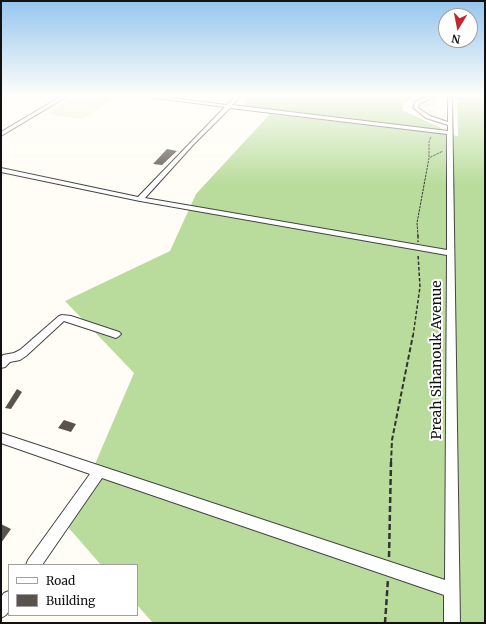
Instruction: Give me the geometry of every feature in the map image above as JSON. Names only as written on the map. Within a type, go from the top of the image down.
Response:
[{"type":"street","points":[[1,134],[14,126]]},
{"type":"street","points":[[140,199],[209,126]]},
{"type":"street","points":[[392,126],[432,131],[450,128]]},
{"type":"street","points":[[446,126],[450,128]]},
{"type":"street","points":[[1,128],[9,129]]},
{"type":"street","name":"Preah Sihanouk Avenue","points":[[450,128],[452,623]]},
{"type":"street","points":[[1,170],[140,199],[450,253]]},
{"type":"street","points":[[1,364],[7,358],[16,357],[23,353],[62,318],[68,318],[116,334]]},
{"type":"street","points":[[1,438],[452,590]]},
{"type":"street","points":[[34,564],[99,472]]},
{"type":"street","points":[[1,610],[8,600]]},
{"type":"path","points":[[385,623],[392,440],[416,317],[420,287],[417,223],[430,158],[429,142],[432,131]]},
{"type":"path","points":[[430,158],[450,148]]},
{"type":"green space","points":[[259,126],[374,126],[458,136],[458,126],[485,126],[485,623],[153,623],[138,606],[138,564],[100,564],[68,527],[134,373],[65,301],[170,251],[196,194]]},
{"type":"green space","points":[[412,126],[437,126],[445,130]]},
{"type":"building","points":[[167,149],[177,151],[162,165],[153,164]]},
{"type":"building","points":[[17,389],[22,392],[11,409],[5,408]]},
{"type":"building","points":[[64,420],[76,424],[71,432],[58,428]]},
{"type":"building","points":[[1,524],[11,529],[1,543]]}]
